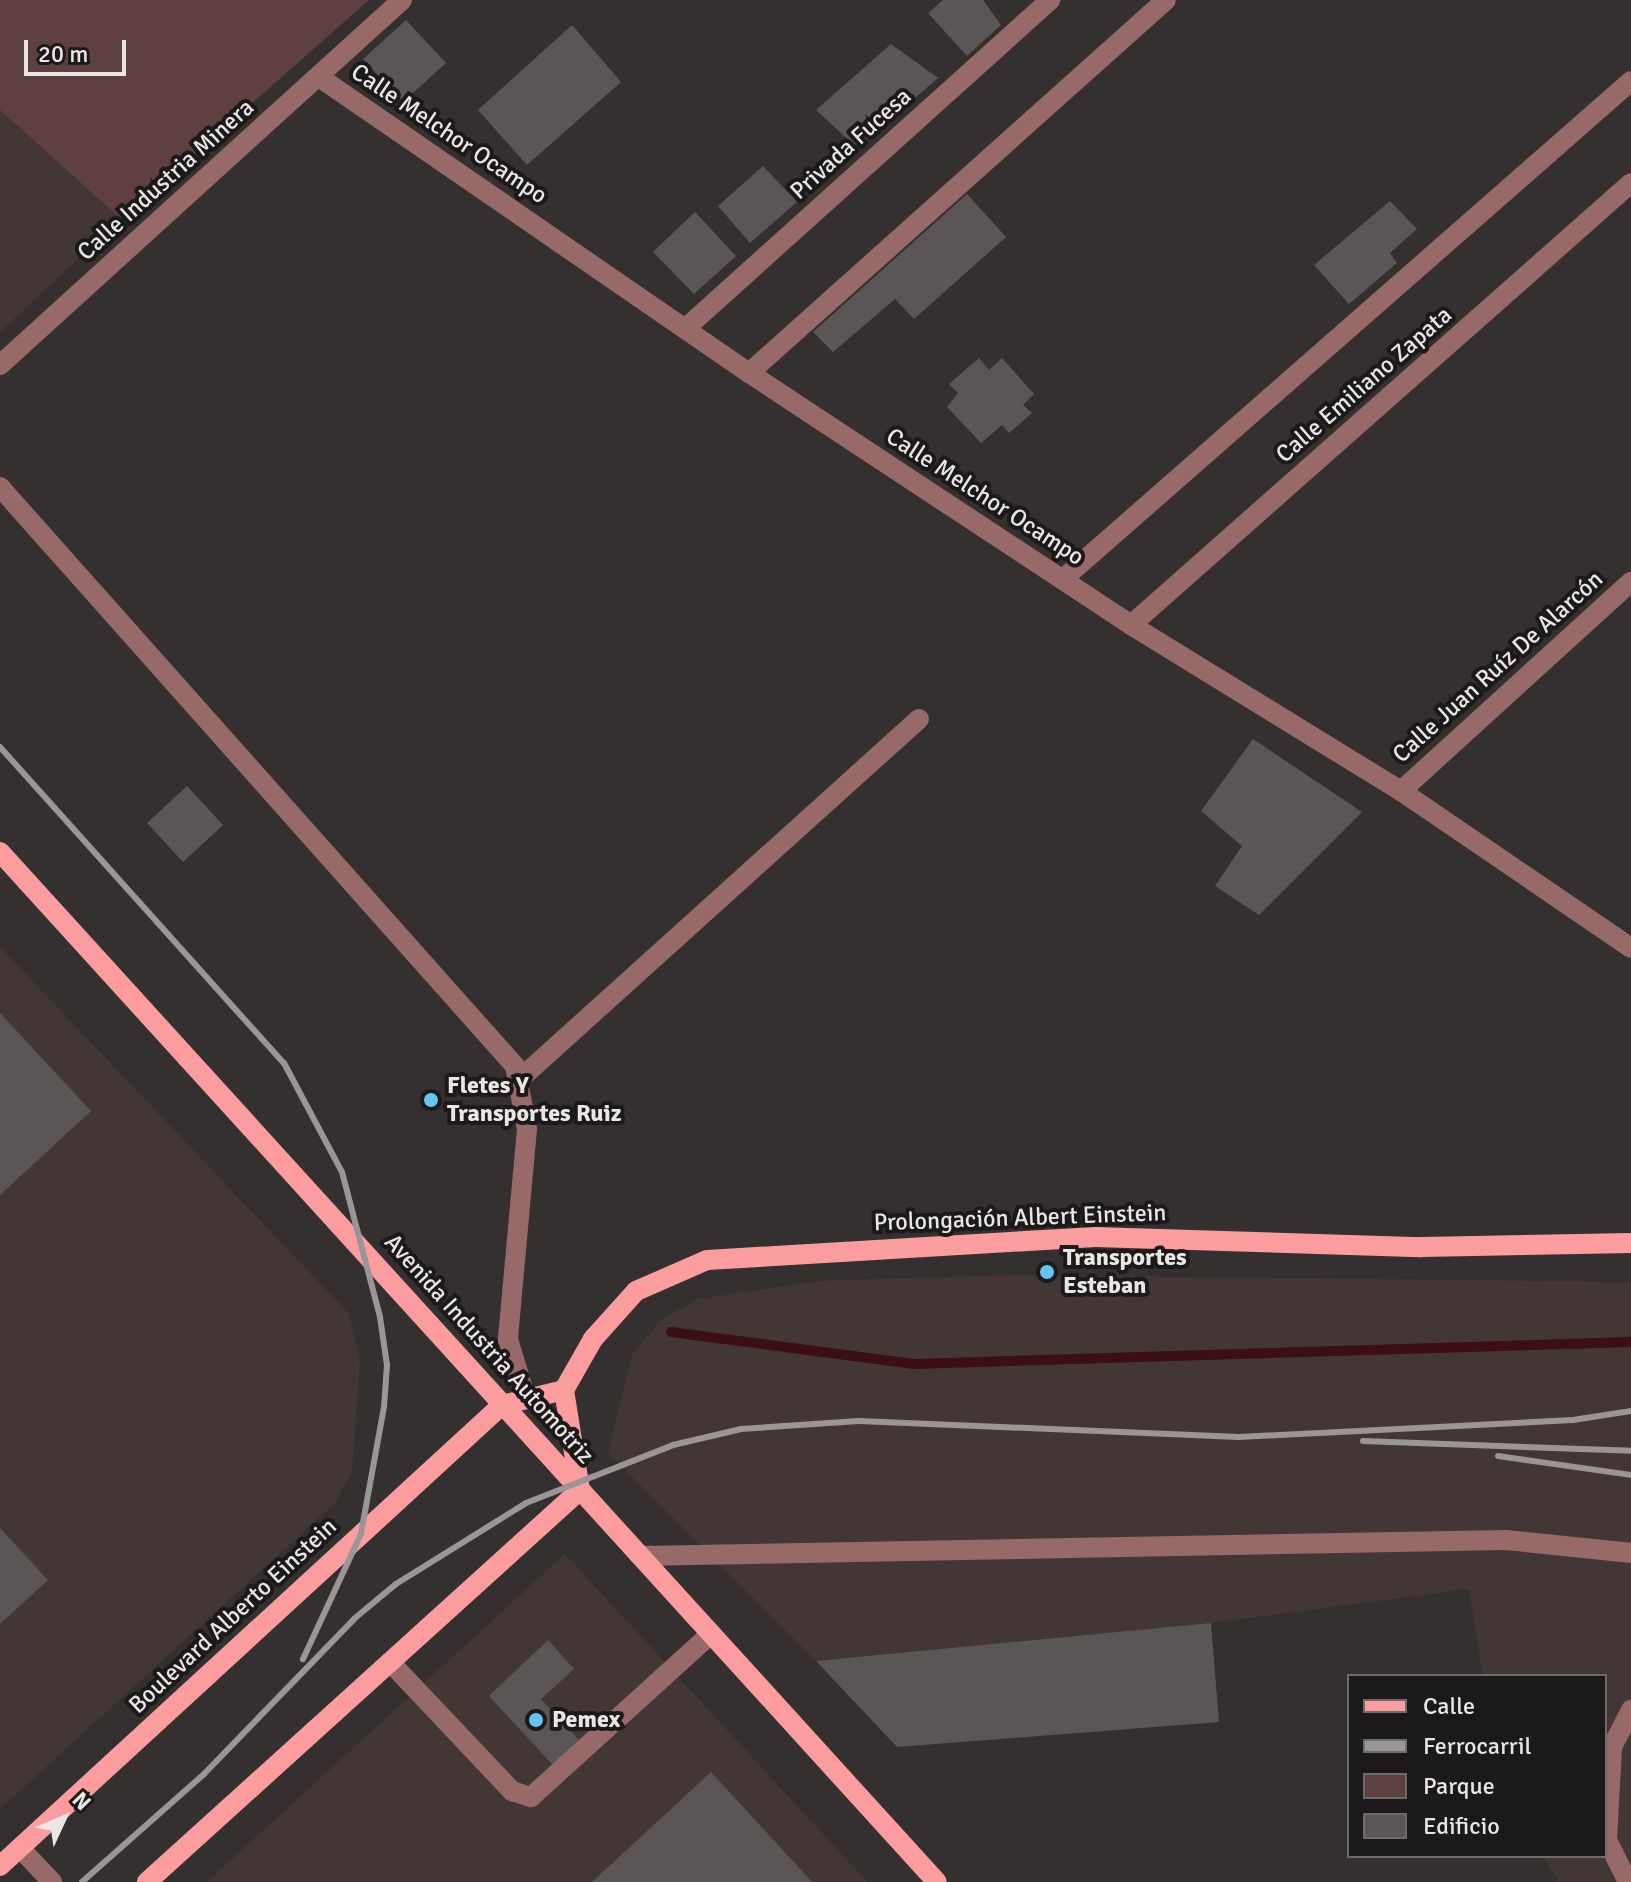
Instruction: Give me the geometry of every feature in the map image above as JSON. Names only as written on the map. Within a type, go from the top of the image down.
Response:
[{"type":"main road","name":"Avenida Industria Automotriz","points":[[0,852],[937,1882]]},
{"type":"main road","name":"Prolongación Albert Einstein","points":[[564,1390],[593,1339],[636,1291],[707,1260],[1095,1237],[1421,1247],[1631,1243]]},
{"type":"main road","points":[[147,1882],[580,1490],[564,1390],[502,1405]]},
{"type":"main road","name":"Boulevard Alberto Einstein","points":[[0,1866],[502,1405]]},
{"type":"street","name":"Calle Industria Minera","points":[[0,365],[402,0]]},
{"type":"street","name":"Privada Fucesa","points":[[687,327],[1050,0]]},
{"type":"street","points":[[749,373],[1166,0]]},
{"type":"street","name":"Calle Melchor Ocampo","points":[[319,77],[687,327],[749,373],[1131,625],[1401,791],[1631,948]]},
{"type":"street","points":[[1063,579],[1631,81]]},
{"type":"street","name":"Calle Emiliano Zapata","points":[[1131,625],[1631,183]]},
{"type":"street","points":[[0,487],[521,1078],[527,1129],[508,1339],[526,1399]]},
{"type":"street","name":"Calle Juan Ruíz De Alarcón","points":[[1401,791],[1631,582]]},
{"type":"street","points":[[521,1078],[919,719]]},
{"type":"street","points":[[640,1556],[1506,1540],[1631,1553]]},
{"type":"street","points":[[390,1662],[512,1791],[531,1797],[711,1634]]},
{"type":"street","points":[[1628,1882],[1607,1840],[1612,1747],[1631,1710]]},
{"type":"street","points":[[1612,1747],[1631,1761]]},
{"type":"street","points":[[20,1848],[52,1882]]},
{"type":"shaded area","points":[[0,110],[121,219],[0,332]]},
{"type":"shaded area","points":[[0,947],[349,1314],[360,1360],[352,1471],[336,1502],[0,1809]]},
{"type":"shaded area","points":[[1011,1275],[1631,1282],[1631,1882],[1559,1882],[1543,1858],[1607,1858],[1607,1674],[1483,1674],[1469,1589],[1211,1623],[816,1661],[608,1453],[632,1355],[661,1320],[699,1299],[817,1281]]},
{"type":"shaded area","points":[[565,1554],[867,1882],[207,1882]]},
{"type":"green space","points":[[0,0],[369,0],[121,219],[0,110]]},
{"type":"building","points":[[943,0],[983,0],[1001,25],[967,56],[928,13]]},
{"type":"building","points":[[406,20],[446,63],[403,102],[363,59]]},
{"type":"building","points":[[572,25],[621,82],[527,165],[478,110]]},
{"type":"building","points":[[891,44],[938,78],[857,148],[816,110]]},
{"type":"building","points":[[763,166],[797,202],[750,243],[718,206]]},
{"type":"building","points":[[967,194],[1006,237],[914,319],[895,299],[833,352],[813,332]]},
{"type":"building","points":[[1390,201],[1417,229],[1390,253],[1397,263],[1349,304],[1314,265]]},
{"type":"building","points":[[695,212],[736,256],[694,294],[653,252]]},
{"type":"building","points":[[979,358],[989,370],[1002,358],[1034,394],[1023,405],[1032,413],[1009,433],[1002,425],[981,443],[947,407],[958,393],[949,384]]},
{"type":"building","points":[[1253,739],[1362,812],[1259,915],[1215,886],[1242,846],[1201,811]]},
{"type":"building","points":[[187,786],[223,825],[183,862],[147,823]]},
{"type":"building","points":[[0,1013],[91,1111],[0,1195]]},
{"type":"building","points":[[0,1528],[48,1580],[0,1624]]},
{"type":"building","points":[[1211,1623],[1219,1722],[897,1747],[816,1661]]},
{"type":"building","name":"Pemex","points":[[548,1640],[574,1669],[541,1699],[580,1741],[553,1765],[489,1696]]},
{"type":"building","points":[[711,1772],[812,1882],[592,1882]]},
{"type":"waterway","points":[[671,1332],[914,1364],[1631,1342]]},
{"type":"railway","points":[[0,747],[284,1063],[342,1172],[380,1317],[387,1365],[384,1407],[361,1534],[303,1659]]},
{"type":"railway","points":[[82,1882],[204,1774],[355,1618],[396,1584],[526,1503],[673,1445],[741,1429],[859,1421],[1239,1437],[1573,1420],[1631,1411]]},
{"type":"railway","points":[[1363,1441],[1631,1451]]},
{"type":"railway","points":[[1498,1456],[1631,1475]]},
{"type":"place","name":"Fletes Y Transportes Ruiz","points":[[431,1100]]},
{"type":"place","name":"Transportes Esteban","points":[[1047,1272]]},
{"type":"place","name":"Pemex","points":[[536,1720]]}]
